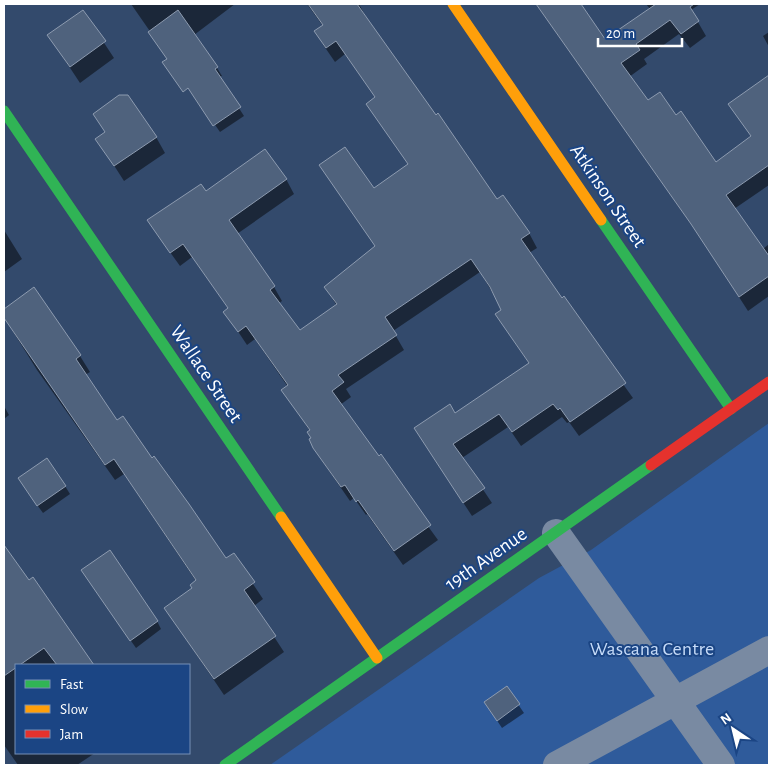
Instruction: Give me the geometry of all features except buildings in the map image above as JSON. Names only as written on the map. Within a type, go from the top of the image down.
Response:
[{"type":"street","name":"Atkinson Street","points":[[453,4],[731,409]]},
{"type":"street","name":"Wallace Street","points":[[4,111],[378,658]]},
{"type":"street","name":"19th Avenue","points":[[225,765],[769,382]]},
{"type":"street","points":[[556,533],[721,765]]},
{"type":"street","points":[[557,765],[769,650]]},
{"type":"green space","name":"Wascana Centre","points":[[769,423],[769,765],[270,765],[539,578],[591,550]]},
{"type":"traffic: fast","points":[[4,111],[281,517]]},
{"type":"traffic: fast","points":[[601,220],[731,409]]},
{"type":"traffic: fast","points":[[225,765],[651,465]]},
{"type":"traffic: slow","points":[[453,4],[601,220]]},
{"type":"traffic: slow","points":[[281,517],[377,658]]},
{"type":"traffic: jam","points":[[651,465],[769,382]]}]
